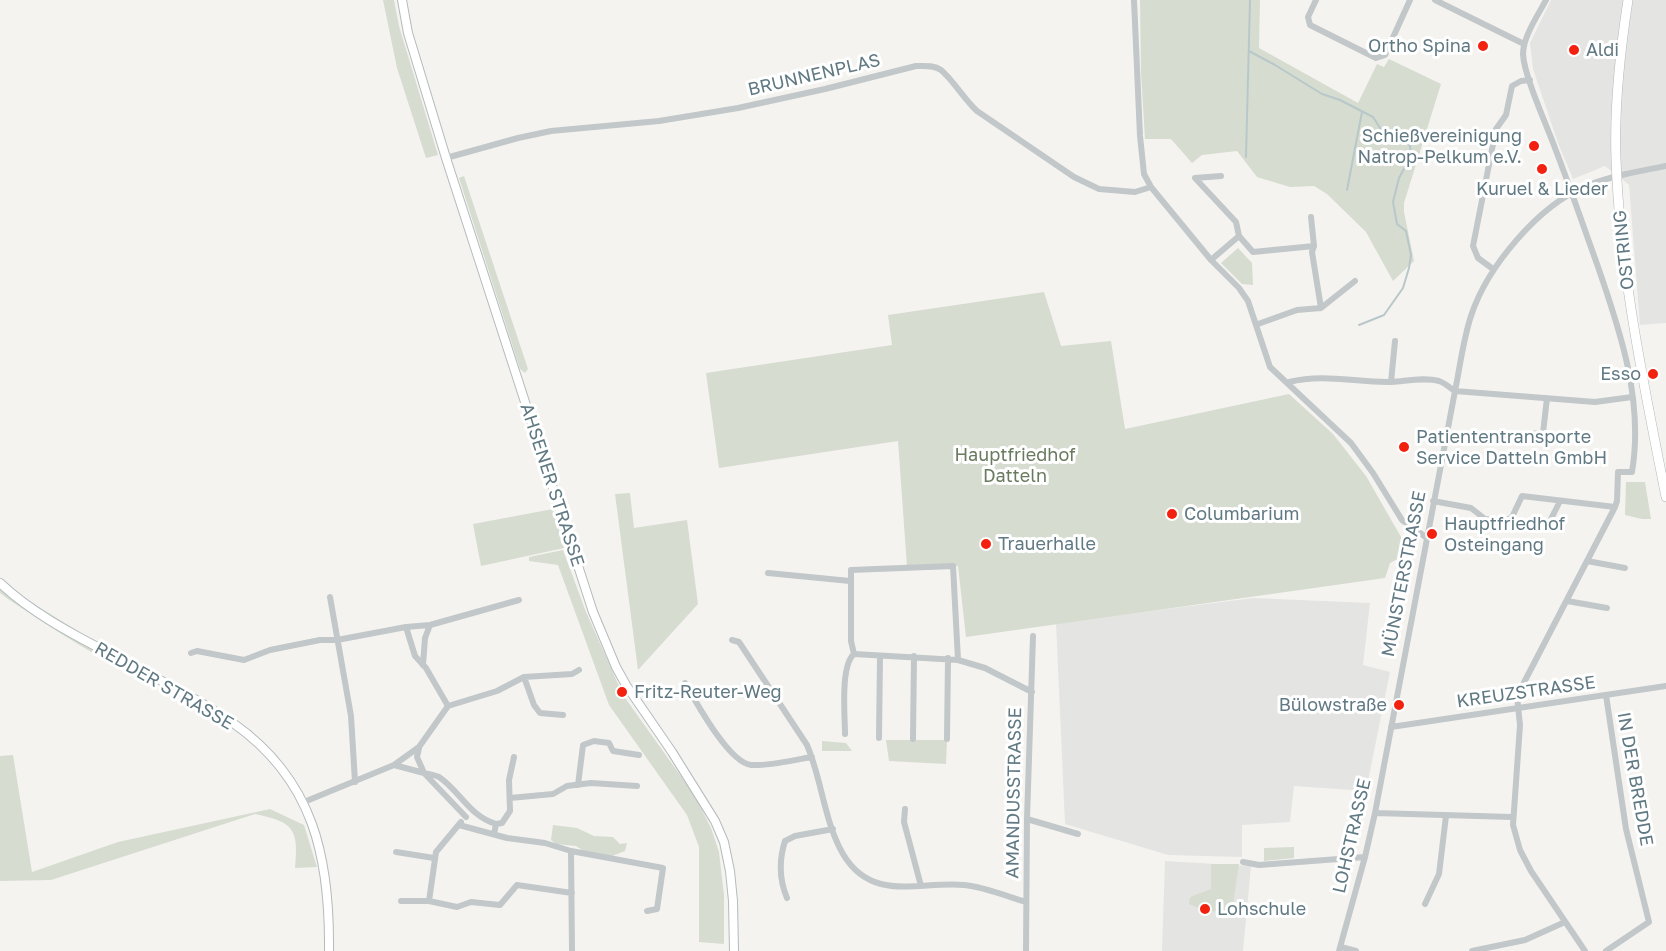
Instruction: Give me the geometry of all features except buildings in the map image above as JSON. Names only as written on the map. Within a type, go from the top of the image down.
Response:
[{"type":"main road","name":"AHSENER STRASSE","points":[[402,0],[408,33],[446,158],[598,623],[621,676],[704,802],[724,842],[733,902],[734,951]]},
{"type":"main road","name":"OSTRING","points":[[1628,0],[1617,97],[1617,177],[1631,309],[1666,497]]},
{"type":"main road","name":"REDDER STRASSE","points":[[0,583],[13,595],[74,635],[233,723],[260,745],[284,770],[304,802],[319,841],[330,919],[330,951]]},
{"type":"street","points":[[1134,0],[1140,136],[1144,174],[1151,187],[1248,301],[1258,324],[1270,367],[1332,423],[1360,453],[1402,520],[1427,538]]},
{"type":"street","points":[[1316,0],[1308,17],[1310,25],[1376,58],[1385,55],[1410,0]]},
{"type":"street","points":[[1435,0],[1524,45]]},
{"type":"street","points":[[1546,0],[1524,45],[1523,56],[1615,316],[1636,416],[1632,472],[1618,472],[1615,507],[1516,696],[1520,725],[1512,817],[1520,850],[1531,871],[1585,951]]},
{"type":"street","name":"BRUNNENPLAS","points":[[446,158],[540,133],[659,121],[738,108],[916,66],[926,66],[940,70],[977,111],[1074,177],[1099,189],[1135,192],[1151,187]]},
{"type":"street","points":[[1493,269],[1478,258],[1473,251],[1475,236],[1496,129],[1506,115],[1512,86],[1521,81],[1530,80]]},
{"type":"street","name":"MÜNSTERSTRASSE","points":[[1391,727],[1470,318],[1480,292],[1493,269],[1524,232],[1550,209],[1572,194],[1617,177],[1666,166]]},
{"type":"street","points":[[1221,176],[1195,178],[1236,222],[1239,236],[1253,252],[1314,246]]},
{"type":"street","points":[[1311,217],[1314,246],[1312,252],[1321,308]]},
{"type":"street","points":[[1211,260],[1239,236]]},
{"type":"street","points":[[1258,324],[1297,310],[1321,308],[1355,281]]},
{"type":"street","points":[[1391,382],[1395,341]]},
{"type":"street","points":[[1288,382],[1326,377],[1391,382],[1441,381],[1455,392],[1595,402],[1632,397]]},
{"type":"street","points":[[1530,434],[1542,433],[1547,398]]},
{"type":"street","points":[[1433,501],[1471,508],[1485,519],[1505,520],[1512,517],[1522,496],[1615,507]]},
{"type":"street","points":[[1556,529],[1548,525],[1560,501]]},
{"type":"street","points":[[1587,561],[1625,568]]},
{"type":"street","points":[[854,654],[851,641],[851,570],[952,566],[958,660]]},
{"type":"street","points":[[768,573],[850,580]]},
{"type":"street","points":[[330,597],[351,717],[355,782]]},
{"type":"street","points":[[191,653],[197,651],[244,660],[270,650],[321,640],[337,640],[406,627],[430,625],[519,600]]},
{"type":"street","points":[[1567,601],[1607,608]]},
{"type":"street","points":[[423,665],[425,638],[430,625]]},
{"type":"street","points":[[406,627],[415,656],[448,706]]},
{"type":"street","name":"AMANDUSSTRASSE","points":[[1026,951],[1027,819],[1033,636]]},
{"type":"street","points":[[732,640],[738,642],[807,745],[833,829],[844,854],[858,872],[884,885],[902,888],[966,885],[1026,902]]},
{"type":"street","points":[[854,654],[958,660],[985,668],[1032,692]]},
{"type":"street","points":[[845,734],[845,670],[854,654]]},
{"type":"street","points":[[879,738],[880,656]]},
{"type":"street","points":[[913,739],[914,656]]},
{"type":"street","points":[[946,739],[948,658]]},
{"type":"street","points":[[304,802],[394,765],[419,747],[448,706],[497,691],[524,677],[572,674],[579,670]]},
{"type":"street","points":[[524,677],[534,705],[540,713],[563,715]]},
{"type":"street","points":[[685,683],[729,750],[741,762],[751,765],[812,757]]},
{"type":"street","name":"KREUZSTRASSE","points":[[1391,727],[1664,687]]},
{"type":"street","name":"IN DER BREDDE","points":[[1606,695],[1626,829],[1649,922],[1606,951]]},
{"type":"street","name":"LOHSTRASSE","points":[[1340,949],[1365,857],[1391,727]]},
{"type":"street","points":[[578,784],[583,745],[594,741],[609,743],[613,752],[639,755]]},
{"type":"street","points":[[419,747],[417,757],[424,773],[466,817]]},
{"type":"street","points":[[394,765],[438,776],[473,811],[485,820],[496,824],[502,823],[510,811],[510,780],[514,757]]},
{"type":"street","points":[[510,798],[553,794],[567,786],[578,784],[637,786]]},
{"type":"street","points":[[905,809],[904,822],[921,886]]},
{"type":"street","points":[[429,902],[436,852],[473,811]]},
{"type":"street","points":[[1374,813],[1512,817]]},
{"type":"street","points":[[1425,904],[1439,874],[1446,816]]},
{"type":"street","points":[[1027,819],[1078,834]]},
{"type":"street","points":[[494,834],[496,824]]},
{"type":"street","points":[[459,825],[507,838],[545,843],[572,851],[663,868],[657,909],[647,911]]},
{"type":"street","points":[[787,898],[781,884],[781,854],[785,841],[795,836],[833,829]]},
{"type":"street","points":[[572,851],[572,951]]},
{"type":"street","points":[[396,852],[434,858]]},
{"type":"street","points":[[1243,862],[1259,865],[1365,857]]},
{"type":"street","points":[[401,901],[429,902],[457,907],[471,902],[500,905],[517,885],[572,893]]},
{"type":"street","points":[[1472,951],[1525,940],[1565,922]]},
{"type":"street","points":[[1340,949],[1356,951]]},
{"type":"shaded area","points":[[1551,0],[1666,0],[1666,323],[1640,325],[1629,185],[1605,166],[1573,179],[1558,143],[1533,69],[1530,43]]},
{"type":"shaded area","points":[[1253,598],[1370,603],[1363,665],[1390,672],[1366,791],[1294,786],[1290,822],[1242,825],[1242,857],[1168,855],[1065,824],[1056,623]]},
{"type":"shaded area","name":"Lohschule","points":[[1165,861],[1251,866],[1243,951],[1162,951]]},
{"type":"green space","points":[[383,0],[394,0],[399,26],[438,155],[426,158],[397,68]]},
{"type":"green space","points":[[1140,0],[1260,0],[1259,48],[1358,103],[1377,64],[1384,67],[1389,59],[1441,84],[1404,203],[1414,261],[1393,281],[1366,232],[1327,194],[1314,186],[1290,187],[1257,177],[1237,151],[1202,155],[1192,163],[1171,139],[1145,139]]},
{"type":"green space","points":[[464,176],[528,369],[525,373],[520,369],[459,178]]},
{"type":"green space","points":[[1238,248],[1252,263],[1253,285],[1242,284],[1221,263]]},
{"type":"green space","name":"Hauptfriedhof Datteln","points":[[1044,292],[1061,346],[1111,341],[1125,429],[1289,394],[1333,434],[1366,476],[1405,544],[1401,557],[1390,563],[1385,578],[966,637],[958,566],[907,567],[898,441],[719,468],[706,373],[892,345],[888,315]]},
{"type":"green space","points":[[1626,482],[1645,482],[1651,519],[1625,515]]},
{"type":"green space","points":[[630,493],[634,528],[687,520],[698,604],[638,670],[615,494]]},
{"type":"green space","points":[[553,509],[564,548],[481,566],[473,524]]},
{"type":"green space","points":[[563,550],[586,612],[623,695],[695,796],[711,828],[719,852],[724,895],[724,944],[699,942],[699,847],[687,815],[609,705],[558,565],[529,561],[529,557]]},
{"type":"green space","points":[[0,589],[18,594],[94,641],[94,649],[110,659],[123,658],[143,667],[153,685],[115,666],[61,634],[8,599],[0,593]]},
{"type":"green space","points":[[886,740],[947,740],[946,764],[889,761]]},
{"type":"green space","points":[[822,741],[846,743],[852,751],[822,751]]},
{"type":"green space","points":[[13,755],[32,872],[118,842],[270,809],[304,825],[317,867],[295,868],[296,844],[291,829],[278,820],[255,814],[51,880],[0,881],[0,756]]},
{"type":"green space","points":[[553,825],[577,828],[594,836],[613,837],[620,844],[627,843],[625,851],[612,856],[587,853],[576,846],[556,844],[551,840]]},
{"type":"green space","points":[[1294,847],[1294,858],[1264,861],[1264,848]]},
{"type":"green space","points":[[1211,864],[1239,864],[1232,912],[1205,911],[1189,904],[1190,897],[1211,889]]},
{"type":"waterway","points":[[1246,157],[1250,0]]},
{"type":"waterway","points":[[1249,51],[1322,94],[1340,100],[1373,117],[1382,131],[1403,138],[1410,146],[1411,156],[1399,178],[1393,202],[1397,224],[1406,231],[1411,255],[1409,268],[1403,288],[1384,315],[1359,325]]},
{"type":"waterway","points":[[1347,190],[1362,112]]},
{"type":"place","name":"Ortho Spina","points":[[1483,46]]},
{"type":"place","name":"Aldi","points":[[1574,50]]},
{"type":"place","name":"Schießvereinigung Natrop-Pelkum e.V.","points":[[1534,146]]},
{"type":"place","name":"Kuruel & Lieder","points":[[1542,169]]},
{"type":"place","name":"Esso","points":[[1653,374]]},
{"type":"place","name":"Patiententransporte Service Datteln GmbH","points":[[1404,447]]},
{"type":"place","name":"Columbarium","points":[[1172,514]]},
{"type":"place","name":"Hauptfriedhof Osteingang","points":[[1432,534]]},
{"type":"place","name":"Trauerhalle","points":[[986,544]]},
{"type":"place","name":"Fritz-Reuter-Weg","points":[[622,692]]},
{"type":"place","name":"Bülowstraße","points":[[1399,705]]},
{"type":"place","name":"Lohschule","points":[[1205,909]]}]
